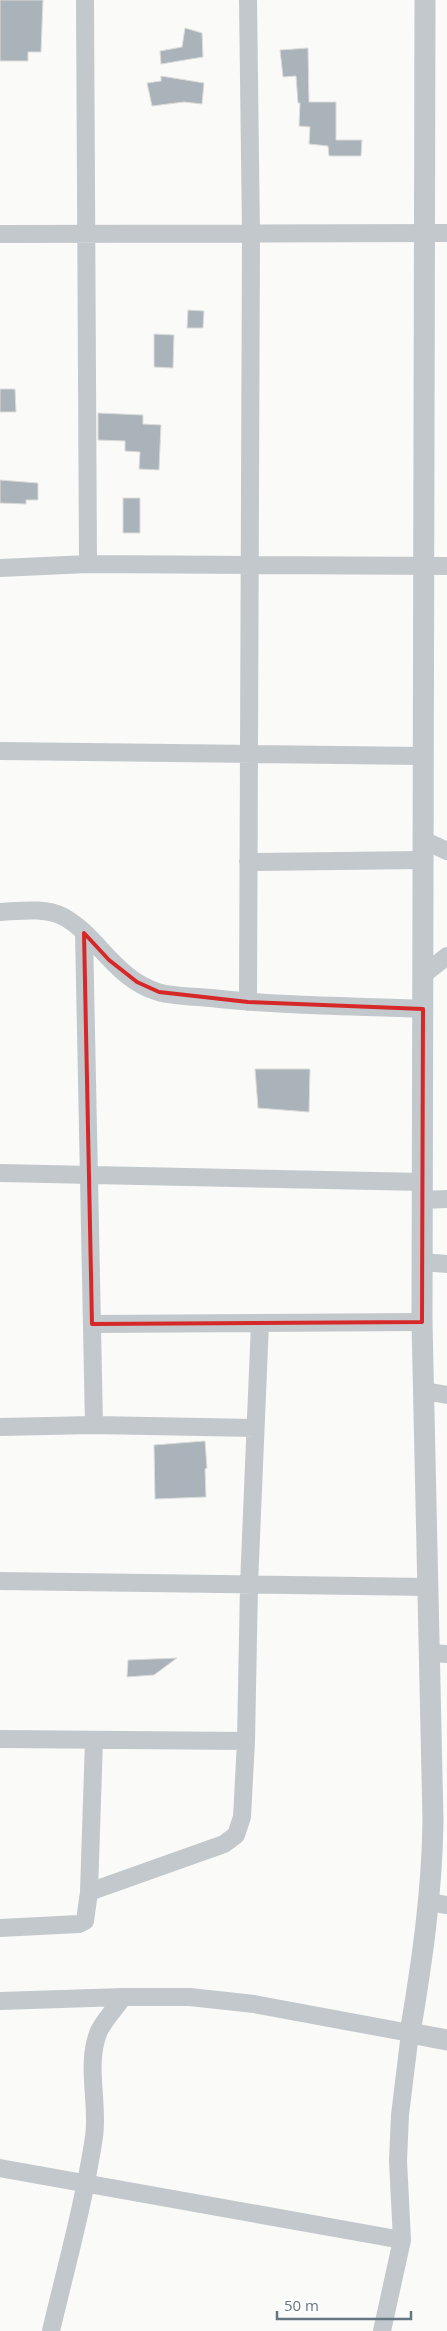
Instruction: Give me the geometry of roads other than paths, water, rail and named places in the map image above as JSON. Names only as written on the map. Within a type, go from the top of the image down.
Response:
[{"type":"street","points":[[85,0],[88,564]]},
{"type":"street","points":[[248,0],[251,235],[248,1002]]},
{"type":"street","points":[[382,2331],[402,2240],[398,2161],[400,2115],[410,2033],[438,1904],[433,1861],[433,1821],[438,1653],[428,1587],[422,1322],[425,0]]},
{"type":"street","points":[[0,234],[251,235],[447,232]]},
{"type":"street","points":[[0,568],[88,564],[447,566]]},
{"type":"street","points":[[0,751],[422,756]]},
{"type":"street","points":[[248,862],[423,850],[447,851]]},
{"type":"street","points":[[0,912],[35,910],[63,917],[84,933],[116,965],[137,982],[158,992],[248,1002],[423,1009]]},
{"type":"street","points":[[84,933],[94,1425]]},
{"type":"street","points":[[423,975],[447,956]]},
{"type":"street","points":[[0,1173],[89,1175],[423,1191],[447,1199]]},
{"type":"street","points":[[423,1262],[447,1264]]},
{"type":"street","points":[[92,1324],[422,1322]]},
{"type":"street","points":[[89,1892],[224,1844],[236,1835],[242,1817],[260,1323]]},
{"type":"street","points":[[424,1391],[447,1394]]},
{"type":"street","points":[[0,1428],[94,1425],[255,1428]]},
{"type":"street","points":[[0,1581],[428,1587]]},
{"type":"street","points":[[0,1739],[246,1740]]},
{"type":"street","points":[[0,1928],[78,1924],[85,1921],[89,1892],[94,1740]]},
{"type":"street","points":[[51,2331],[86,2184],[94,2135],[93,2061],[95,2045],[100,2030],[123,1997]]},
{"type":"street","points":[[0,2001],[190,1997],[254,2004],[447,2040]]},
{"type":"street","points":[[0,2168],[402,2240]]}]
